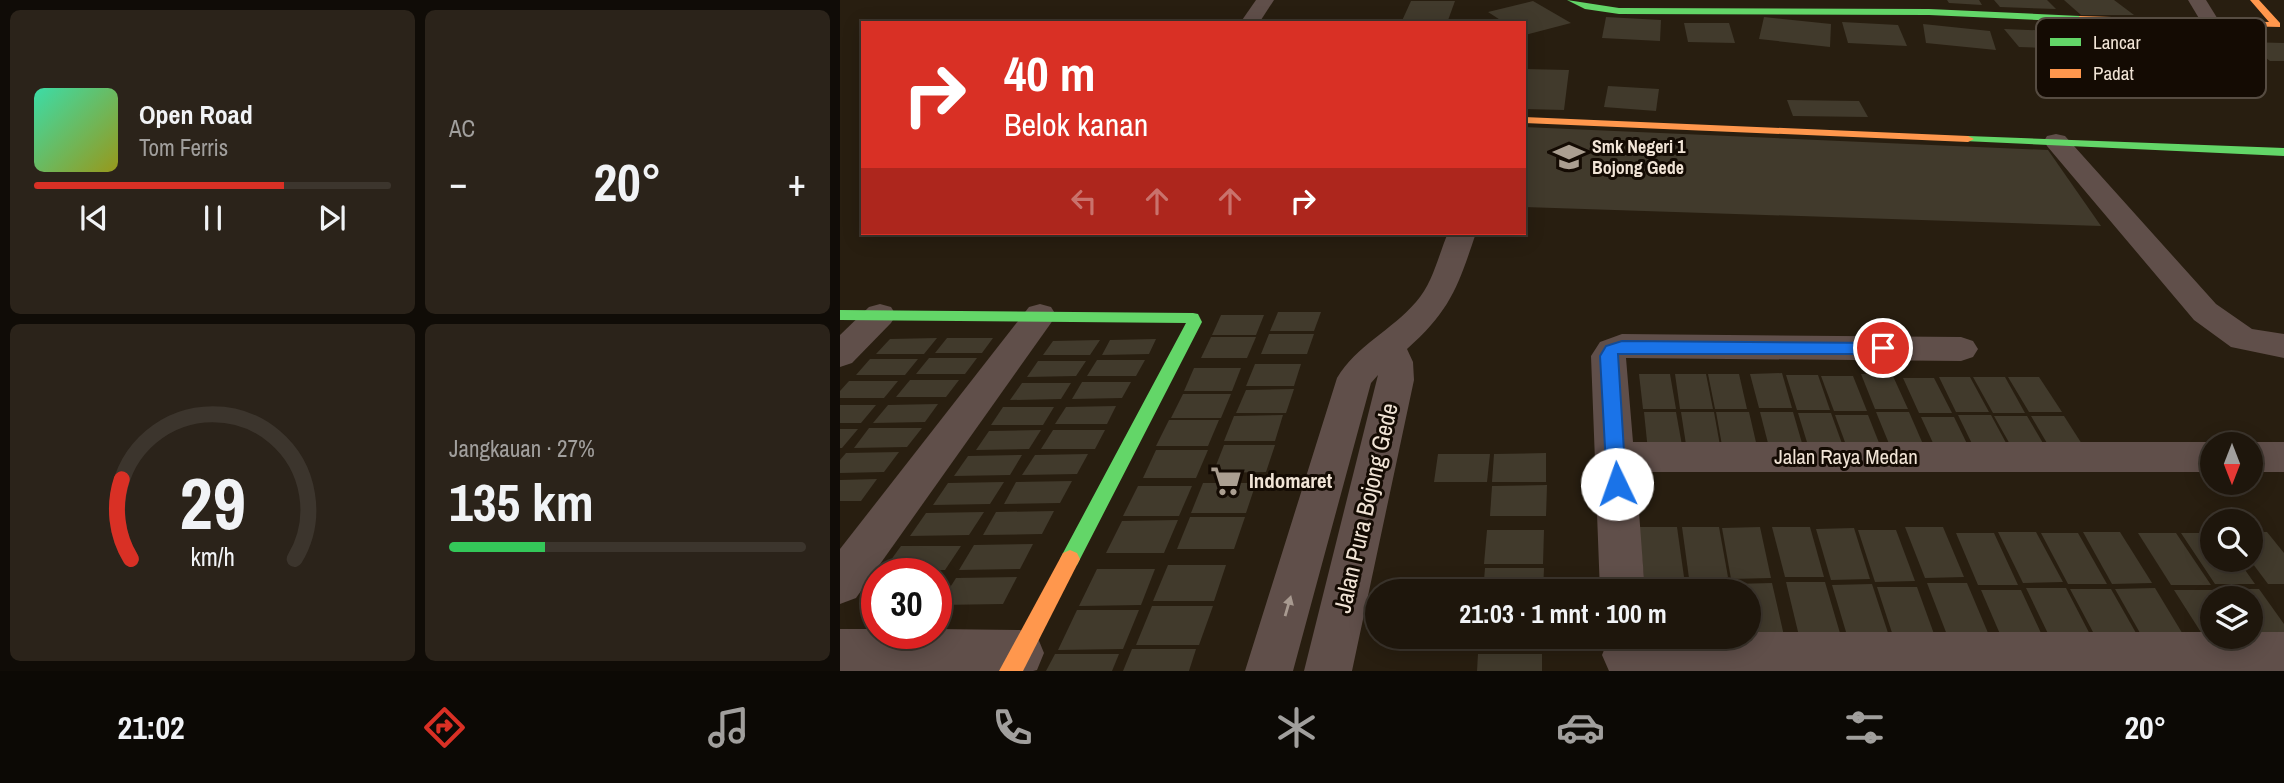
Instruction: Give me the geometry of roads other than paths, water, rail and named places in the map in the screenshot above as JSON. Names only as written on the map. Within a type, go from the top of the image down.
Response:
[{"type":"street","points":[[1250,21],[1265,0]]},
{"type":"street","points":[[1571,0],[1601,9],[1734,6],[2050,18]]},
{"type":"street","points":[[2197,0],[2208,18]]},
{"type":"street","points":[[2254,0],[2278,23],[2266,24]]},
{"type":"street","points":[[1526,120],[2284,152]]},
{"type":"street","points":[[2056,141],[2205,312],[2243,339],[2284,346]]},
{"type":"street","points":[[1269,671],[1355,378],[1389,345],[1416,324],[1438,295],[1461,235]]},
{"type":"street","points":[[840,315],[1188,316],[1193,318],[1194,322],[1016,662],[840,652]]},
{"type":"street","points":[[840,355],[880,315]]},
{"type":"street","points":[[840,584],[1040,315]]},
{"type":"street","name":"Jalan Pura Bojong Gede","points":[[1328,671],[1396,380],[1396,362],[1389,345]]},
{"type":"street","points":[[1622,579],[1608,356],[1612,350],[1622,346],[1961,349]]},
{"type":"street","name":"Jalan Raya Medan","points":[[1615,457],[2200,457]]},
{"type":"street","points":[[2263,457],[2284,457]]},
{"type":"street","points":[[1626,654],[2284,656]]},
{"type":"place","name":"Smk Negeri 1 Bojong Gede","points":[[1569,157]]},
{"type":"place","name":"Indomaret","points":[[1226,481]]}]
